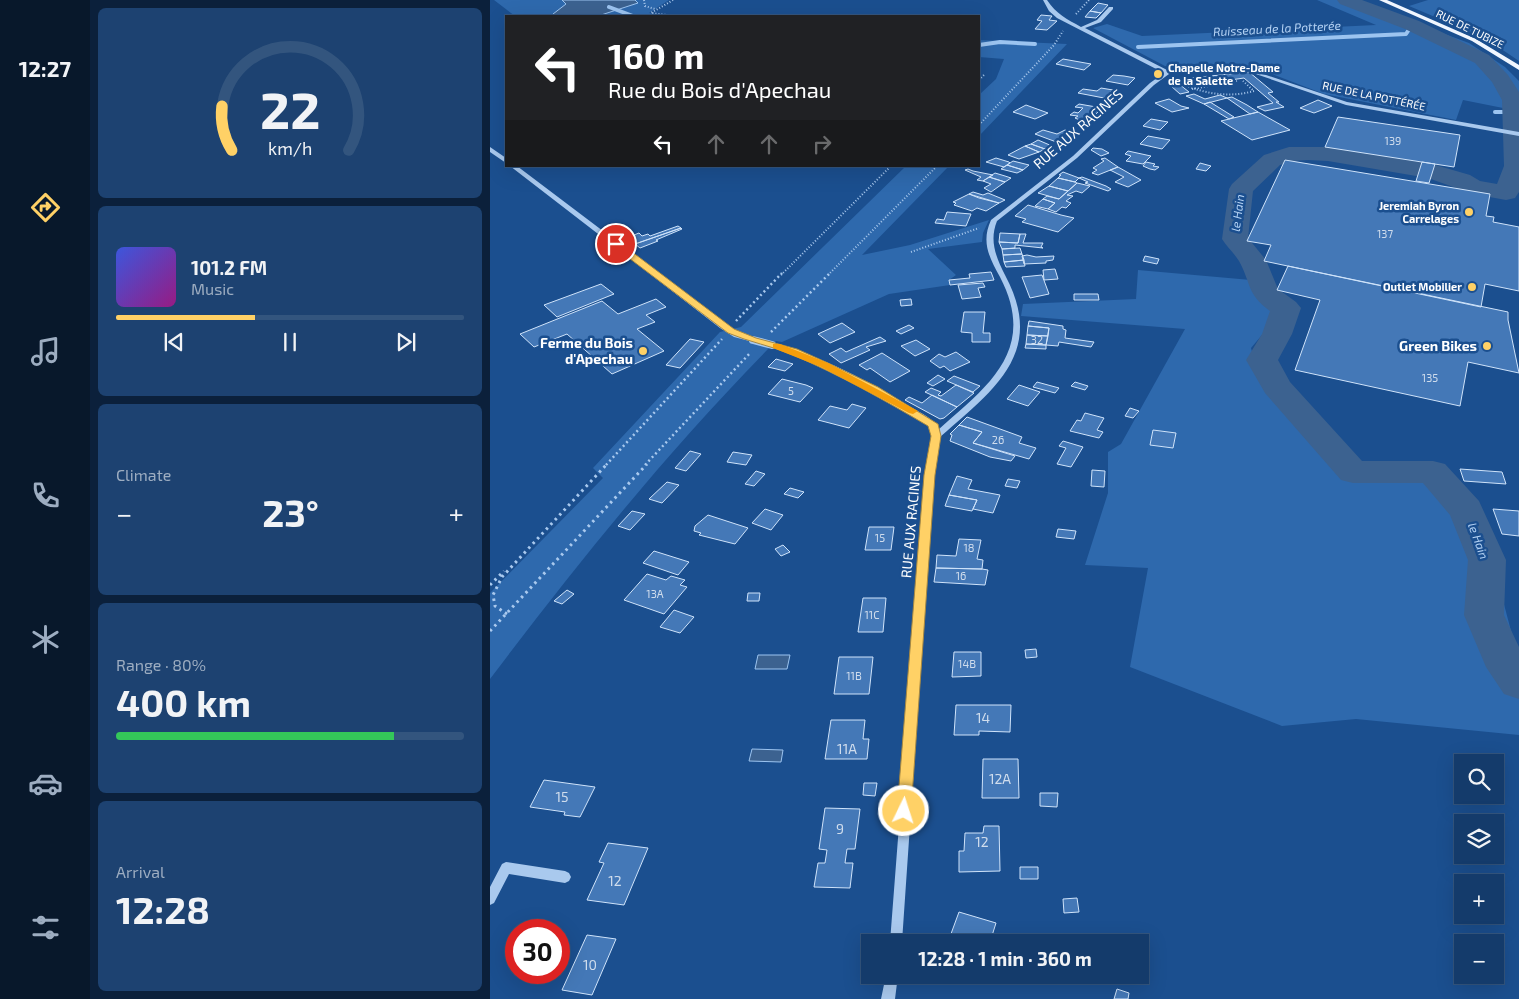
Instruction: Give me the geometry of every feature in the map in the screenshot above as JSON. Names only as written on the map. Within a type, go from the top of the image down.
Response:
[{"type":"main road","name":"RUE DE TUBIZE","points":[[1382,0],[1474,40],[1498,53],[1519,68]]},
{"type":"street","points":[[1045,0],[1054,13],[1069,22],[1168,73]]},
{"type":"street","points":[[1082,28],[1099,21],[1111,8]]},
{"type":"street","name":"RUE DE LA POTTÉRÉE","points":[[1168,73],[1216,67],[1245,69],[1346,103],[1519,134]]},
{"type":"street","name":"RUE AUX RACINES","points":[[991,225],[1012,205],[1074,157],[1152,84],[1168,73]]},
{"type":"street","points":[[490,149],[505,160]]},
{"type":"street","points":[[514,167],[731,331],[754,344],[772,345],[824,365],[892,399],[933,424],[936,436],[985,393],[1009,359],[1015,344],[1016,310],[1013,298],[991,250],[988,239],[991,225]]},
{"type":"street","name":"RUE AUX RACINES","points":[[897,934],[930,475],[936,436]]},
{"type":"street","points":[[490,898],[506,868],[565,877]]},
{"type":"street","points":[[888,999],[890,984]]},
{"type":"path","points":[[644,0],[645,6],[656,9]]},
{"type":"path","points":[[667,15],[651,13],[672,0]]},
{"type":"path","points":[[980,123],[1054,45],[1069,22],[1089,0]]},
{"type":"path","points":[[1168,73],[1177,81],[1192,89],[1235,95],[1254,91],[1242,80],[1192,89]]},
{"type":"path","points":[[980,79],[984,75]]},
{"type":"path","points":[[490,585],[717,343],[731,331],[740,315],[890,167]]},
{"type":"path","points":[[769,334],[936,167]]},
{"type":"path","points":[[912,252],[915,248],[969,230],[991,225]]},
{"type":"path","points":[[490,631],[754,344]]},
{"type":"path","points":[[507,614],[495,606],[493,595],[502,577],[522,553]]},
{"type":"shaded area","points":[[494,0],[669,0],[649,13],[663,15],[514,15]]},
{"type":"shaded area","points":[[562,0],[635,0],[638,3],[601,15],[554,15],[566,4]]},
{"type":"shaded area","points":[[1317,0],[1353,0],[1469,43],[1505,67],[1519,81],[1519,129],[1517,129],[1518,111],[1463,100],[1456,120],[1324,94],[1256,68],[1219,64],[1184,68],[1165,66],[1093,28],[1107,24],[1142,36],[1376,25]]},
{"type":"shaded area","points":[[1428,0],[1519,0],[1519,61],[1485,38],[1409,6]]},
{"type":"shaded area","points":[[980,40],[1067,44],[980,135],[980,94],[996,79],[1004,59],[980,57]]},
{"type":"shaded area","points":[[905,167],[948,167],[862,255],[910,245],[989,220],[983,233],[982,242],[928,249],[956,275],[949,280],[950,285],[889,294],[782,342],[776,341],[700,422],[627,505],[490,679],[490,593],[603,478],[593,468],[720,332],[741,327]]},
{"type":"shaded area","points":[[1138,270],[1251,280],[1256,292],[1275,310],[1267,329],[1251,348],[1258,372],[1355,480],[1392,479],[1440,465],[1483,525],[1519,661],[1519,735],[1356,719],[1282,726],[1130,667],[1148,568],[1085,565],[1108,493],[1108,452],[1121,444],[1185,329],[1021,316],[1023,304],[1136,299]]},
{"type":"shaded area","points":[[758,655],[790,655],[787,669],[755,669]]},
{"type":"shaded area","points":[[752,749],[783,750],[781,762],[749,761]]},
{"type":"building","points":[[1098,3],[1108,5],[1101,13],[1090,11]]},
{"type":"building","points":[[1090,11],[1101,13],[1096,18],[1085,17]]},
{"type":"building","points":[[1041,15],[1052,16],[1049,20],[1057,21],[1047,30],[1035,29],[1042,21],[1037,20]]},
{"type":"building","points":[[1063,59],[1091,64],[1084,70],[1056,64]]},
{"type":"building","points":[[1249,72],[1273,92],[1268,93],[1279,102],[1276,102],[1284,107],[1265,111],[1257,107],[1273,103],[1244,78],[1189,86],[1181,79]]},
{"type":"building","points":[[1113,75],[1135,78],[1128,85],[1106,81]]},
{"type":"building","points":[[1179,84],[1189,92],[1180,94],[1171,86]]},
{"type":"building","points":[[1101,88],[1113,90],[1104,98],[1078,93],[1083,89],[1097,91]]},
{"type":"building","points":[[1194,94],[1205,99],[1220,95],[1227,98],[1204,104],[1186,96]]},
{"type":"building","points":[[1232,97],[1258,112],[1250,114],[1227,98]]},
{"type":"building","points":[[1169,99],[1189,108],[1172,112],[1155,103]]},
{"type":"building","points":[[1318,100],[1332,106],[1314,113],[1300,108]]},
{"type":"building","points":[[1210,102],[1234,117],[1229,119],[1204,104]]},
{"type":"building","points":[[1079,104],[1102,108],[1091,119],[1084,122],[1075,118],[1078,116],[1070,115],[1074,112],[1078,113],[1083,108],[1075,107]]},
{"type":"building","points":[[1026,105],[1048,113],[1035,119],[1013,112]]},
{"type":"building","points":[[1258,112],[1290,130],[1252,140],[1221,121]]},
{"type":"building","points":[[1338,117],[1460,135],[1454,167],[1325,147]]},
{"type":"building","points":[[1151,119],[1168,122],[1160,130],[1143,126]]},
{"type":"building","points":[[1043,130],[1057,134],[1065,130],[1075,134],[1059,143],[1035,134]]},
{"type":"building","points":[[1148,136],[1170,140],[1162,149],[1140,144]]},
{"type":"building","points":[[1038,140],[1052,146],[1045,149],[1031,144]]},
{"type":"building","points":[[1031,144],[1045,149],[1039,152],[1025,146]]},
{"type":"building","points":[[1025,146],[1039,152],[1019,159],[1008,155]]},
{"type":"building","points":[[1093,148],[1102,149],[1109,153],[1101,156],[1091,150]]},
{"type":"building","points":[[1128,151],[1151,156],[1143,164],[1126,161],[1131,156],[1125,154]]},
{"type":"building","points":[[996,158],[1010,163],[1004,167],[986,162]]},
{"type":"building","points":[[1105,158],[1118,167],[1098,175],[1092,173],[1097,170],[1093,168],[1104,161],[1101,159]]},
{"type":"building","points":[[1285,160],[1490,194],[1486,216],[1494,217],[1493,222],[1519,227],[1519,291],[1485,284],[1481,307],[1264,261],[1271,245],[1247,241]]},
{"type":"building","points":[[1013,161],[1029,165],[1023,170],[1007,165]]},
{"type":"building","points":[[1146,162],[1159,167],[1155,170],[1150,169],[1143,166]]},
{"type":"building","points":[[1422,162],[1435,164],[1429,183],[1416,181]]},
{"type":"building","points":[[1200,163],[1211,166],[1206,171],[1196,169]]},
{"type":"building","points":[[1007,165],[1023,170],[1017,173],[1001,169]]},
{"type":"building","points":[[1118,167],[1141,180],[1128,187],[1115,182],[1124,177],[1110,170]]},
{"type":"building","points":[[968,169],[993,175],[983,181],[977,180],[981,177],[965,170]]},
{"type":"building","points":[[1063,172],[1079,178],[1075,182],[1058,178]]},
{"type":"building","points":[[995,173],[1011,178],[1005,182],[989,177]]},
{"type":"building","points":[[989,177],[1005,182],[991,192],[984,188],[991,184],[983,181]]},
{"type":"building","points":[[1082,177],[1111,189],[1108,191],[1085,183],[1088,182],[1079,178]]},
{"type":"building","points":[[1058,178],[1077,183],[1068,191],[1049,186]]},
{"type":"building","points":[[1077,183],[1090,186],[1082,193],[1076,191],[1067,195],[1073,196],[1066,201],[1071,203],[1066,208],[1062,207],[1056,212],[1048,209],[1055,203],[1043,199],[1047,196],[1059,199]]},
{"type":"building","points":[[1049,186],[1068,191],[1059,199],[1038,193]]},
{"type":"building","points":[[973,192],[983,195],[988,193],[1005,200],[999,203],[969,194]]},
{"type":"building","points":[[969,194],[999,203],[986,211],[977,208],[972,211],[954,205],[956,203],[953,202]]},
{"type":"building","points":[[1043,199],[1055,203],[1048,209],[1035,206]]},
{"type":"building","points":[[1028,205],[1074,218],[1058,232],[1022,222],[1026,219],[1015,216]]},
{"type":"building","points":[[947,212],[971,214],[966,226],[935,223],[937,219],[944,220]]},
{"type":"building","points":[[678,226],[681,228],[635,244],[629,237],[639,233],[642,236],[648,234],[650,236]]},
{"type":"building","points":[[681,228],[656,240],[658,241],[640,248],[635,244]]},
{"type":"building","points":[[1000,233],[1020,234],[1018,243],[999,242]]},
{"type":"building","points":[[1020,234],[1026,234],[1023,243],[1043,243],[1041,247],[1043,248],[1015,245],[1015,248],[1002,249],[999,242],[1018,243]]},
{"type":"building","points":[[1020,248],[1022,254],[1003,255],[1002,249]]},
{"type":"building","points":[[1022,254],[1024,260],[1004,262],[1003,255]]},
{"type":"building","points":[[1022,256],[1036,257],[1054,256],[1053,260],[1046,261],[1046,263],[1024,264]]},
{"type":"building","points":[[1145,256],[1159,259],[1157,264],[1143,261]]},
{"type":"building","points":[[1024,260],[1025,266],[1006,267],[1004,262]]},
{"type":"building","points":[[1288,266],[1508,312],[1519,373],[1468,362],[1460,406],[1295,370],[1320,300],[1277,290]]},
{"type":"building","points":[[1055,269],[1058,279],[1044,280],[1043,270]]},
{"type":"building","points":[[991,272],[994,280],[950,285],[949,280],[970,278],[969,274]]},
{"type":"building","points":[[1042,275],[1049,294],[1030,298],[1022,277]]},
{"type":"building","points":[[983,283],[985,287],[978,288],[981,297],[962,299],[958,285]]},
{"type":"building","points":[[601,284],[614,294],[557,317],[544,305]]},
{"type":"building","points":[[1074,294],[1098,294],[1099,300],[1074,300]]},
{"type":"building","points":[[656,299],[666,307],[646,315],[655,322],[637,329],[664,351],[612,374],[567,334],[534,347],[520,334],[602,301],[618,314]]},
{"type":"building","points":[[911,299],[912,305],[901,306],[900,300]]},
{"type":"building","points":[[964,312],[985,312],[983,333],[990,333],[990,342],[972,342],[972,333],[961,332]]},
{"type":"building","points":[[1029,321],[1063,326],[1063,329],[1066,330],[1065,338],[1094,342],[1091,347],[1059,342],[1058,346],[1046,345],[1049,328],[1028,326]]},
{"type":"building","points":[[842,323],[855,332],[830,343],[818,334]]},
{"type":"building","points":[[909,325],[914,328],[901,334],[896,331]]},
{"type":"building","points":[[1028,326],[1049,328],[1048,336],[1027,335]]},
{"type":"building","points":[[1027,335],[1048,336],[1046,345],[1026,344]]},
{"type":"building","points":[[880,337],[886,341],[866,347],[870,350],[841,363],[829,354],[841,348],[846,352]]},
{"type":"building","points":[[690,339],[704,342],[680,368],[666,365]]},
{"type":"building","points":[[916,340],[930,349],[915,356],[901,346]]},
{"type":"building","points":[[1026,344],[1046,345],[1046,349],[1025,348]]},
{"type":"building","points":[[956,352],[970,362],[950,371],[944,366],[940,368],[930,361],[939,354],[945,357]]},
{"type":"building","points":[[882,353],[910,371],[890,382],[870,368],[867,370],[859,365]]},
{"type":"building","points":[[776,359],[793,364],[785,371],[768,367]]},
{"type":"building","points":[[938,375],[945,379],[933,386],[927,383]]},
{"type":"building","points":[[954,376],[980,386],[973,392],[947,381]]},
{"type":"building","points":[[782,379],[813,388],[800,402],[768,394]]},
{"type":"building","points":[[1037,382],[1059,388],[1055,393],[1033,387]]},
{"type":"building","points":[[1075,382],[1088,386],[1085,390],[1071,386]]},
{"type":"building","points":[[956,385],[974,393],[957,407],[925,392],[931,388],[941,392],[938,395],[941,396]]},
{"type":"building","points":[[1019,385],[1040,392],[1028,406],[1007,399]]},
{"type":"building","points":[[932,395],[957,407],[940,419],[905,400],[909,397],[922,403]]},
{"type":"building","points":[[852,404],[866,408],[849,428],[818,420],[830,406],[847,410]]},
{"type":"building","points":[[1130,408],[1139,411],[1133,418],[1125,416]]},
{"type":"building","points":[[1085,413],[1104,418],[1097,430],[1103,432],[1099,438],[1070,431],[1077,420],[1081,421]]},
{"type":"building","points":[[967,417],[1022,437],[1019,443],[1036,448],[1029,459],[973,443],[982,432],[959,425]]},
{"type":"building","points":[[959,425],[982,432],[973,443],[1015,456],[1011,461],[990,457],[950,441],[952,435],[950,434]]},
{"type":"building","points":[[1153,430],[1176,433],[1173,448],[1150,445]]},
{"type":"building","points":[[1063,441],[1083,447],[1071,467],[1057,464],[1066,448],[1059,446]]},
{"type":"building","points":[[690,451],[701,454],[686,471],[675,468]]},
{"type":"building","points":[[733,452],[752,455],[746,465],[727,462]]},
{"type":"building","points":[[1460,469],[1502,472],[1506,484],[1464,481]]},
{"type":"building","points":[[1092,470],[1105,471],[1104,487],[1091,486]]},
{"type":"building","points":[[756,471],[765,474],[754,486],[745,484]]},
{"type":"building","points":[[957,476],[972,480],[968,489],[1000,495],[993,513],[973,509],[977,500],[949,495]]},
{"type":"building","points":[[1008,479],[1020,481],[1017,488],[1005,486]]},
{"type":"building","points":[[667,482],[679,485],[662,503],[649,499]]},
{"type":"building","points":[[790,488],[804,492],[798,498],[784,494]]},
{"type":"building","points":[[949,495],[977,500],[972,511],[945,506]]},
{"type":"building","points":[[765,509],[783,515],[771,530],[752,523]]},
{"type":"building","points":[[1493,509],[1519,511],[1519,536],[1502,534]]},
{"type":"building","points":[[632,511],[645,514],[630,530],[618,526]]},
{"type":"building","points":[[708,515],[748,528],[735,544],[699,535],[701,533],[694,531],[695,526]]},
{"type":"building","points":[[869,527],[894,527],[891,550],[865,550]]},
{"type":"building","points":[[1058,529],[1076,531],[1074,539],[1056,537]]},
{"type":"building","points":[[959,539],[981,540],[977,559],[983,560],[982,569],[936,568],[937,555],[956,556]]},
{"type":"building","points":[[783,545],[790,552],[781,556],[775,549]]},
{"type":"building","points":[[654,551],[689,562],[678,575],[643,563]]},
{"type":"building","points":[[936,568],[988,570],[985,585],[934,582]]},
{"type":"building","points":[[647,574],[666,580],[671,576],[685,580],[680,585],[687,587],[664,614],[624,600]]},
{"type":"building","points":[[567,590],[574,594],[562,604],[554,601]]},
{"type":"building","points":[[748,593],[760,593],[759,601],[747,601]]},
{"type":"building","points":[[863,598],[886,598],[883,632],[858,632]]},
{"type":"building","points":[[674,610],[694,617],[680,633],[660,627]]},
{"type":"building","points":[[1036,649],[1037,657],[1026,658],[1025,650]]},
{"type":"building","points":[[954,652],[981,652],[981,676],[952,677]]},
{"type":"building","points":[[839,657],[873,657],[869,694],[834,694]]},
{"type":"building","points":[[956,705],[1011,705],[1010,732],[979,731],[979,735],[954,735]]},
{"type":"building","points":[[831,720],[865,720],[863,739],[869,739],[867,759],[825,759]]},
{"type":"building","points":[[983,759],[1018,759],[1019,798],[982,798]]},
{"type":"building","points":[[544,780],[595,787],[580,817],[564,815],[565,812],[530,807]]},
{"type":"building","points":[[864,783],[877,783],[875,796],[863,795]]},
{"type":"building","points":[[1040,793],[1058,793],[1057,807],[1040,806]]},
{"type":"building","points":[[825,808],[860,809],[855,849],[847,849],[845,863],[853,863],[850,888],[814,887],[818,863],[825,863],[827,850],[819,849]]},
{"type":"building","points":[[984,826],[999,826],[1000,871],[959,872],[959,851],[964,851],[965,833],[983,833]]},
{"type":"building","points":[[608,843],[648,848],[624,905],[587,900],[604,863],[599,862]]},
{"type":"building","points":[[1020,867],[1038,867],[1038,879],[1020,879]]},
{"type":"building","points":[[1077,898],[1079,912],[1064,913],[1063,899]]},
{"type":"building","points":[[959,912],[996,923],[993,934],[951,934]]},
{"type":"building","points":[[587,935],[616,939],[592,995],[562,990],[565,984],[570,984],[570,972]]},
{"type":"building","points":[[1117,989],[1129,993],[1128,999],[1114,999]]},
{"type":"waterway","name":"le Hain","points":[[1346,0],[1412,25],[1482,59],[1501,79],[1513,100],[1516,166],[1506,193],[1473,187],[1461,180],[1432,171],[1328,154],[1289,154],[1272,160],[1241,189],[1235,239],[1252,260],[1266,294],[1286,308],[1277,334],[1262,360],[1276,386],[1353,472],[1433,472],[1466,510],[1487,560],[1484,615],[1507,667],[1519,682]]},
{"type":"waterway","name":"Ruisseau de la Potterée","points":[[609,7],[630,15]]},
{"type":"waterway","name":"Ruisseau de la Potterée","points":[[1138,47],[1406,34],[1412,25]]},
{"type":"waterway","name":"Ruisseau de la Potterée","points":[[980,45],[1000,42],[1035,44]]},
{"type":"waterway","points":[[1495,112],[1513,112]]},
{"type":"slow traffic","points":[[776,346],[824,365],[913,411]]},
{"type":"place","name":"Chapelle Notre-Dame de la Salette","points":[[1158,74]]},
{"type":"place","name":"Jeremiah Byron Carrelages","points":[[1469,212]]},
{"type":"place","name":"Outlet Mobilier","points":[[1472,287]]},
{"type":"place","name":"Green Bikes","points":[[1487,346]]},
{"type":"place","name":"Ferme du Bois d'Apechau","points":[[643,351]]},
{"type":"route","points":[[616,244],[723,326],[738,335],[793,352],[824,365],[874,390],[933,424],[936,436],[930,475],[904,811]]}]
